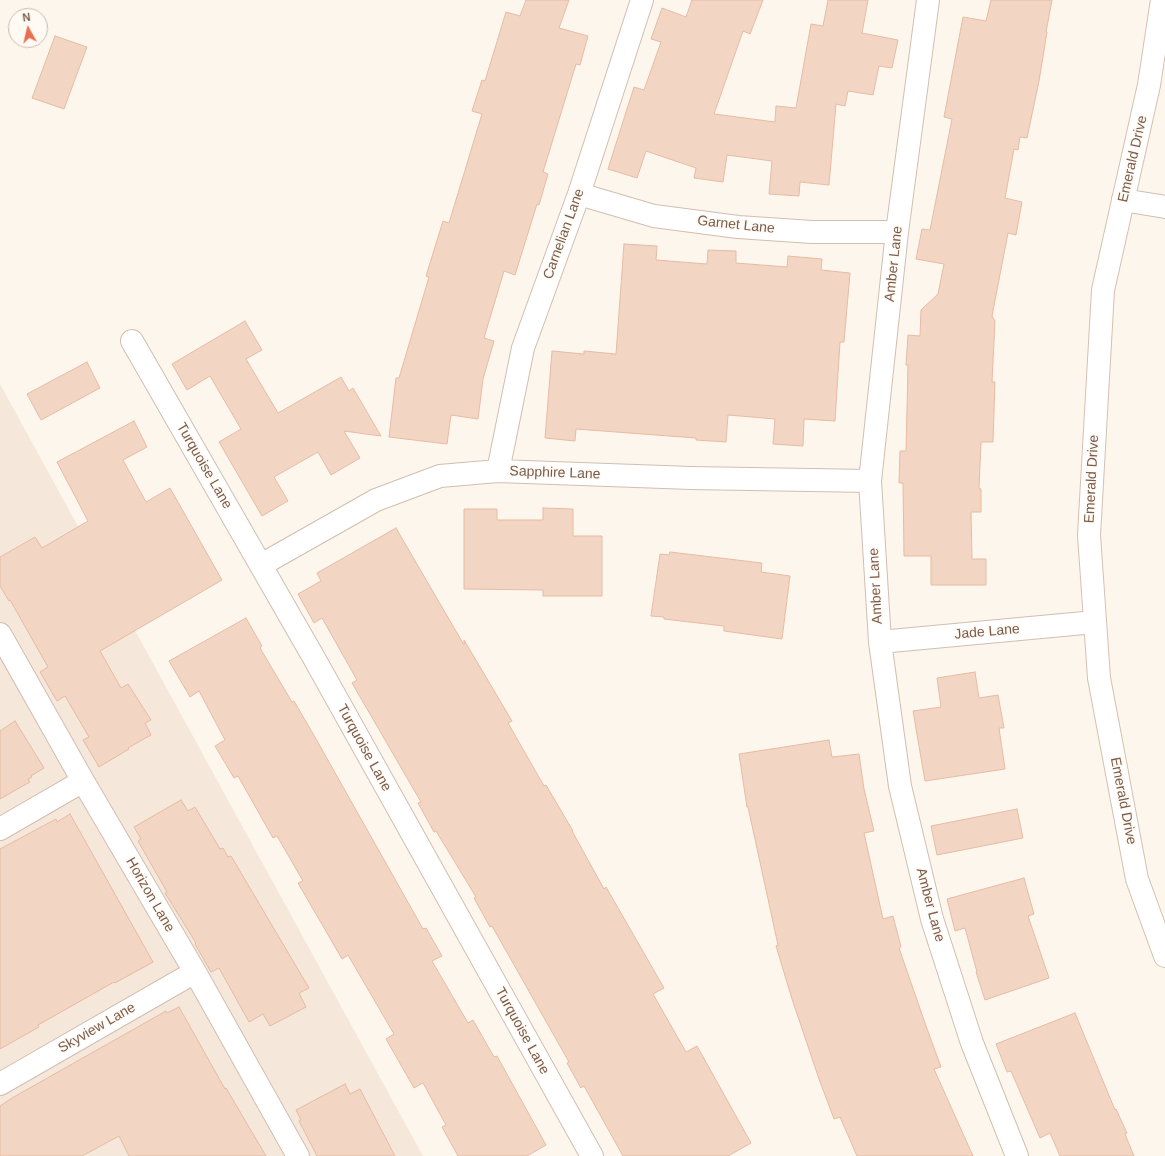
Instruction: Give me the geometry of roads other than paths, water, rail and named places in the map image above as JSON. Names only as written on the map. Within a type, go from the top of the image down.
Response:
[{"type":"street","name":"Carnelian Lane","points":[[498,471],[523,348],[579,194],[642,0]]},
{"type":"street","name":"Amber Lane","points":[[928,0],[897,232],[870,481],[880,642],[900,786],[932,919],[972,1043],[1017,1156]]},
{"type":"street","name":"Emerald Drive","points":[[1162,0],[1149,84],[1103,290],[1089,535],[1099,678],[1137,879],[1165,956]]},
{"type":"street","name":"Garnet Lane","points":[[579,194],[654,216],[738,227],[812,232],[897,232]]},
{"type":"street","points":[[1123,200],[1165,207]]},
{"type":"street","name":"Turquoise Lane","points":[[132,342],[261,565],[592,1156]]},
{"type":"street","name":"Sapphire Lane","points":[[261,565],[376,500],[440,476],[498,471],[691,478],[870,481]]},
{"type":"street","name":"Jade Lane","points":[[880,642],[1095,622]]},
{"type":"street","name":"Horizon Lane","points":[[0,634],[83,781],[195,972],[298,1156]]},
{"type":"street","points":[[0,829],[83,781]]},
{"type":"street","name":"Skyview Lane","points":[[0,1084],[195,972]]}]
